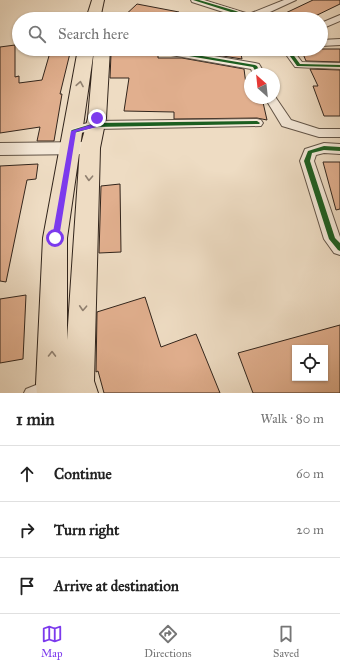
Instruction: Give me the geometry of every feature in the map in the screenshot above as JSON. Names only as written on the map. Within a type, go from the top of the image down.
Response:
[{"type":"main road","points":[[95,12],[98,0]]},
{"type":"main road","points":[[81,387],[85,134],[74,119],[85,56]]},
{"type":"main road","points":[[45,390],[55,238],[85,134],[101,56]]},
{"type":"street","points":[[195,0],[233,12]]},
{"type":"street","points":[[265,12],[292,0]]},
{"type":"street","points":[[328,23],[340,18]]},
{"type":"street","points":[[328,43],[340,42]]},
{"type":"street","points":[[196,56],[255,66],[256,68]]},
{"type":"street","points":[[292,56],[299,65],[340,66]]},
{"type":"street","points":[[275,104],[286,123],[319,133],[340,133]]},
{"type":"street","points":[[0,149],[85,134],[257,123]]},
{"type":"street","points":[[319,133],[324,148]]},
{"type":"street","points":[[340,149],[324,148],[310,152],[307,161],[332,240],[340,248]]},
{"type":"lane","points":[[45,390],[81,387]]},
{"type":"building","points":[[313,0],[340,0],[340,4],[323,12],[288,12]]},
{"type":"building","points":[[137,4],[179,12],[128,12]]},
{"type":"building","points":[[12,45],[12,56],[15,56],[15,77],[19,76],[19,83],[42,80],[49,56],[69,56],[60,94],[62,94],[54,141],[37,141],[40,127],[0,133],[0,47]]},
{"type":"building","points":[[328,49],[340,49],[340,62],[306,61],[304,56],[328,56]]},
{"type":"building","points":[[111,56],[158,56],[158,58],[182,58],[244,69],[244,104],[263,104],[267,120],[257,118],[174,119],[174,112],[124,111],[129,78],[110,78]]},
{"type":"building","points":[[223,56],[241,56],[242,59]]},
{"type":"building","points":[[310,69],[340,70],[340,116],[324,116],[313,86],[318,86]]},
{"type":"building","points":[[323,162],[340,162],[340,209],[336,210]]},
{"type":"building","points":[[38,164],[36,179],[27,180],[6,282],[0,281],[0,166]]},
{"type":"building","points":[[120,184],[121,252],[99,253],[101,186]]},
{"type":"building","points":[[26,295],[23,359],[0,363],[0,299]]},
{"type":"building","points":[[145,297],[161,347],[196,334],[220,393],[104,393],[98,371],[96,372],[97,312]]},
{"type":"building","points":[[340,325],[340,393],[253,393],[238,353]]},
{"type":"cycle path","points":[[195,0],[235,12]]},
{"type":"cycle path","points":[[196,56],[255,66],[256,68]]},
{"type":"cycle path","points":[[292,56],[299,65],[340,66]]},
{"type":"cycle path","points":[[74,131],[95,125],[257,123]]},
{"type":"cycle path","points":[[340,149],[324,148],[310,152],[307,161],[332,239],[340,248]]},
{"type":"route","points":[[55,238],[74,131],[95,125],[97,118]]}]
